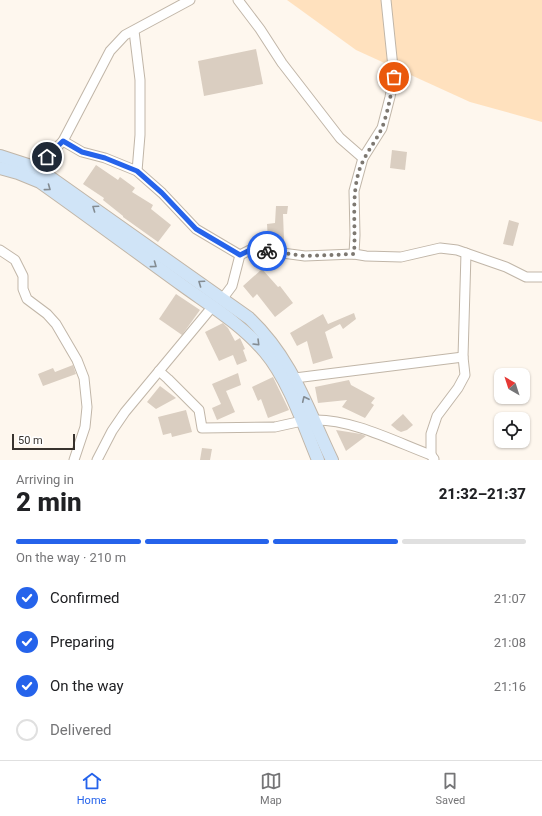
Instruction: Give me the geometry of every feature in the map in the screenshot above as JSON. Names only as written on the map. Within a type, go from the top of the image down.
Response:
[{"type":"street","points":[[37,168],[63,141],[110,51],[125,35],[190,0]]},
{"type":"street","points":[[238,0],[260,29],[282,63],[340,138],[363,158]]},
{"type":"street","points":[[354,254],[354,191],[363,158],[382,128],[394,77],[386,0]]},
{"type":"street","points":[[134,31],[140,80],[140,135],[137,171]]},
{"type":"street","points":[[63,141],[82,152],[105,158],[137,171],[162,193],[196,229],[240,255]]},
{"type":"street","points":[[0,156],[37,168],[223,298],[249,318],[264,333],[287,364],[295,378],[318,460]]},
{"type":"street","points":[[0,168],[18,173],[40,182],[242,328],[265,352],[332,460]]},
{"type":"street","points":[[223,298],[232,286],[240,255],[252,249],[305,256],[354,254],[366,256],[401,257],[440,248],[457,250],[466,253],[506,267],[526,277],[542,277]]},
{"type":"street","points":[[0,250],[15,260],[23,276],[23,289],[27,299],[48,314],[56,324],[77,360],[84,378],[87,407],[86,427],[74,460]]},
{"type":"street","points":[[159,371],[199,410],[202,428],[275,427],[308,421],[327,420],[353,425],[433,458],[431,434],[437,416],[458,388],[465,375],[463,357],[466,253]]},
{"type":"street","points":[[97,460],[120,418],[213,306]]},
{"type":"street","points":[[295,378],[463,357]]},
{"type":"shaded area","points":[[287,0],[542,0],[542,122],[470,102],[356,50]]},
{"type":"building","points":[[256,49],[263,84],[204,96],[198,61]]},
{"type":"building","points":[[392,150],[407,152],[405,170],[390,168]]},
{"type":"building","points":[[96,165],[118,180],[120,177],[135,188],[132,192],[153,205],[151,209],[171,225],[158,242],[123,217],[103,200],[104,198],[83,184]]},
{"type":"building","points":[[276,206],[288,206],[287,214],[283,214],[284,240],[268,241],[267,224],[275,223]]},
{"type":"building","points":[[509,220],[519,223],[513,246],[503,244]]},
{"type":"building","points":[[262,269],[278,287],[280,286],[293,303],[275,317],[257,294],[253,298],[243,286]]},
{"type":"building","points":[[176,294],[200,310],[182,335],[159,319]]},
{"type":"building","points":[[354,313],[356,319],[343,329],[340,324],[325,332],[333,358],[313,364],[307,341],[297,346],[290,333],[323,314],[328,324]]},
{"type":"building","points":[[223,323],[228,328],[235,341],[240,338],[245,349],[243,350],[247,361],[237,365],[233,355],[219,361],[205,332]]},
{"type":"building","points":[[73,365],[76,374],[43,386],[38,374],[53,368],[55,372]]},
{"type":"building","points":[[238,373],[241,385],[226,391],[235,412],[217,420],[212,408],[221,404],[212,384]]},
{"type":"building","points":[[273,377],[289,410],[268,418],[261,399],[258,401],[252,387]]},
{"type":"building","points":[[349,380],[351,385],[375,398],[371,403],[374,405],[365,418],[342,407],[347,400],[318,403],[315,387]]},
{"type":"building","points":[[160,386],[176,398],[156,409],[147,402]]},
{"type":"building","points":[[186,410],[192,432],[172,437],[171,433],[163,435],[158,417]]},
{"type":"building","points":[[403,414],[413,425],[407,430],[401,432],[391,425]]},
{"type":"building","points":[[336,430],[361,434],[366,436],[346,451]]},
{"type":"building","points":[[202,448],[212,449],[210,460],[200,460]]},
{"type":"way so far","points":[[267,251],[305,256],[354,254],[354,191],[363,158],[382,128],[394,77]]},
{"type":"route","points":[[47,157],[63,141],[82,152],[127,166],[137,171],[162,193],[196,229],[240,255],[252,249],[267,251]]}]
